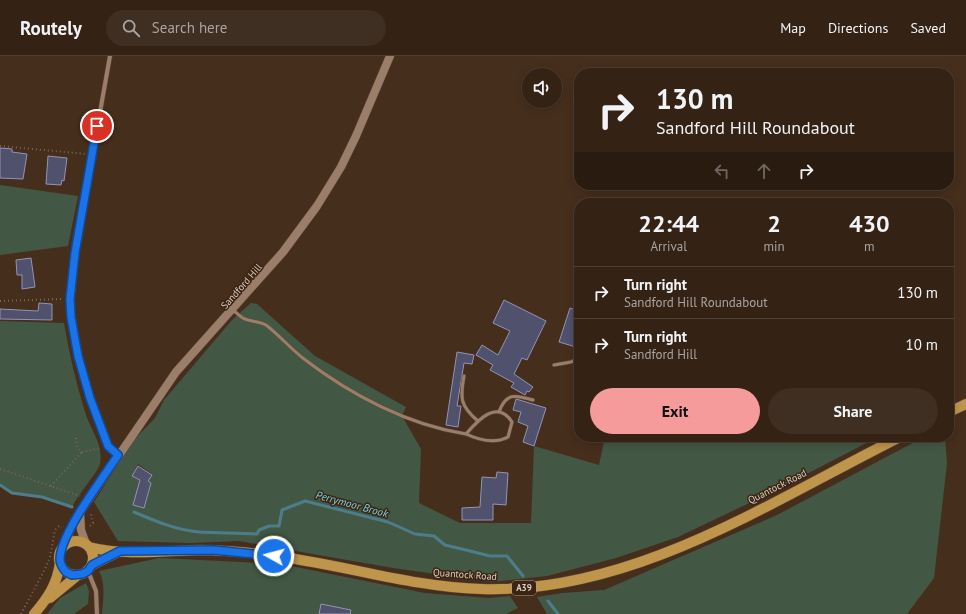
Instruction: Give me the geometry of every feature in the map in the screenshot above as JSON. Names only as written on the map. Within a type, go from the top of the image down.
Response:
[{"type":"main road","name":"Sandford Hill","points":[[63,547],[69,529],[88,499],[176,372],[233,310],[283,252],[317,206],[341,167],[356,136],[390,56]]},
{"type":"main road","points":[[954,410],[966,404]]},
{"type":"main road","name":"Quantock Road","points":[[87,546],[120,551],[202,550],[240,552],[304,560],[421,583],[460,588],[506,589],[543,586],[584,579],[622,568],[670,551],[730,524],[890,442]]},
{"type":"main road","points":[[80,512],[81,530],[93,557],[90,568]]},
{"type":"main road","name":"A39","points":[[46,601],[58,575],[63,547],[73,542],[87,546]]},
{"type":"main road","name":"Quantock Road","points":[[90,568],[120,551]]},
{"type":"main road","points":[[60,562],[66,572],[78,575]]},
{"type":"main road","name":"A39","points":[[34,614],[46,601],[78,575],[90,568]]},
{"type":"street","points":[[110,56],[75,253],[70,299],[71,317],[78,356],[90,398],[108,446],[118,455]]},
{"type":"street","points":[[90,568],[96,591],[97,614]]},
{"type":"lane","points":[[233,310],[245,319],[264,323],[303,358],[340,384],[388,409],[424,425],[445,431],[466,434],[477,439],[502,440],[508,437],[512,422],[508,416],[499,412],[492,412],[478,421],[466,434]]},
{"type":"lane","points":[[554,365],[574,360]]},
{"type":"lane","points":[[464,376],[461,392],[462,402],[468,412],[478,421]]},
{"type":"lane","points":[[499,412],[502,404],[510,396],[519,396],[534,400]]},
{"type":"path","points":[[0,146],[92,155]]},
{"type":"path","points":[[0,301],[70,299]]},
{"type":"path","points":[[76,438],[77,447],[82,452]]},
{"type":"path","points":[[50,487],[82,452],[108,446]]},
{"type":"path","points":[[0,469],[50,487],[66,490],[88,499]]},
{"type":"path","points":[[20,614],[41,577],[50,557],[55,530],[59,526],[66,528]]},
{"type":"green space","points":[[0,185],[78,196],[68,246],[0,255]]},
{"type":"green space","points":[[251,303],[257,304],[315,356],[406,407],[402,416],[421,449],[419,503],[460,523],[531,523],[534,446],[599,465],[604,442],[868,442],[768,494],[678,537],[616,558],[547,576],[493,582],[393,568],[239,541],[191,543],[118,541],[94,502],[133,441],[155,418],[164,400],[232,320]],"holes":[[[138,464],[152,474],[148,481],[151,483],[143,508],[133,505],[140,480],[132,476]]]},
{"type":"green space","points":[[0,321],[64,323],[70,357],[79,390],[87,418],[96,437],[101,457],[98,468],[72,507],[42,497],[12,493],[0,485]]},
{"type":"green space","points":[[915,442],[945,442],[947,463],[934,578],[907,614],[547,614],[537,597],[562,593],[604,590],[777,515]]},
{"type":"green space","points":[[159,558],[281,564],[425,593],[489,598],[510,596],[518,608],[506,614],[102,614],[103,581],[99,571]]},
{"type":"green space","points":[[86,583],[89,591],[88,604],[74,614],[47,614],[60,598]]},
{"type":"building","points":[[0,148],[12,149],[12,152],[27,154],[23,179],[0,178]]},
{"type":"building","points":[[48,156],[67,158],[64,181],[62,180],[61,185],[46,184]]},
{"type":"building","points":[[31,258],[35,287],[22,289],[22,275],[17,275],[16,260]]},
{"type":"building","points":[[504,300],[546,321],[527,360],[522,358],[514,374],[533,387],[529,392],[527,391],[525,395],[511,387],[514,383],[490,370],[493,365],[476,355],[482,345],[498,355],[510,331],[493,323]]},
{"type":"building","points":[[39,303],[52,304],[52,320],[0,319],[0,309],[38,311]]},
{"type":"building","points":[[570,308],[574,309],[574,346],[559,342]]},
{"type":"building","points":[[457,352],[474,355],[472,364],[464,363],[457,406],[461,406],[458,427],[446,425]]},
{"type":"building","points":[[516,399],[546,408],[534,446],[523,442],[528,426],[518,422],[521,412],[513,410]]},
{"type":"building","points":[[138,466],[152,475],[148,481],[151,483],[144,508],[133,505],[140,480],[132,476]]},
{"type":"building","points":[[497,472],[508,473],[506,505],[493,504],[493,520],[462,520],[462,508],[480,507],[482,477],[496,478]]},
{"type":"building","points":[[321,604],[351,610],[350,614],[319,614]]},
{"type":"waterway","name":"Perrymoor Brook","points":[[0,485],[12,493],[42,497],[72,507]]},
{"type":"waterway","name":"Perrymoor Brook","points":[[134,512],[166,525],[190,531],[257,534],[259,530],[269,526],[279,526],[282,510],[305,501],[388,522],[415,534],[434,536],[445,545],[490,556],[507,556],[523,576]]},
{"type":"waterway","name":"Perrymoor Brook","points":[[548,601],[558,614]]},
{"type":"route","points":[[97,126],[75,253],[70,299],[71,317],[78,356],[90,398],[108,446],[118,455],[69,529],[61,552],[60,562],[62,568],[72,575],[85,573],[92,565],[120,551],[214,550],[247,552],[274,556]]}]
